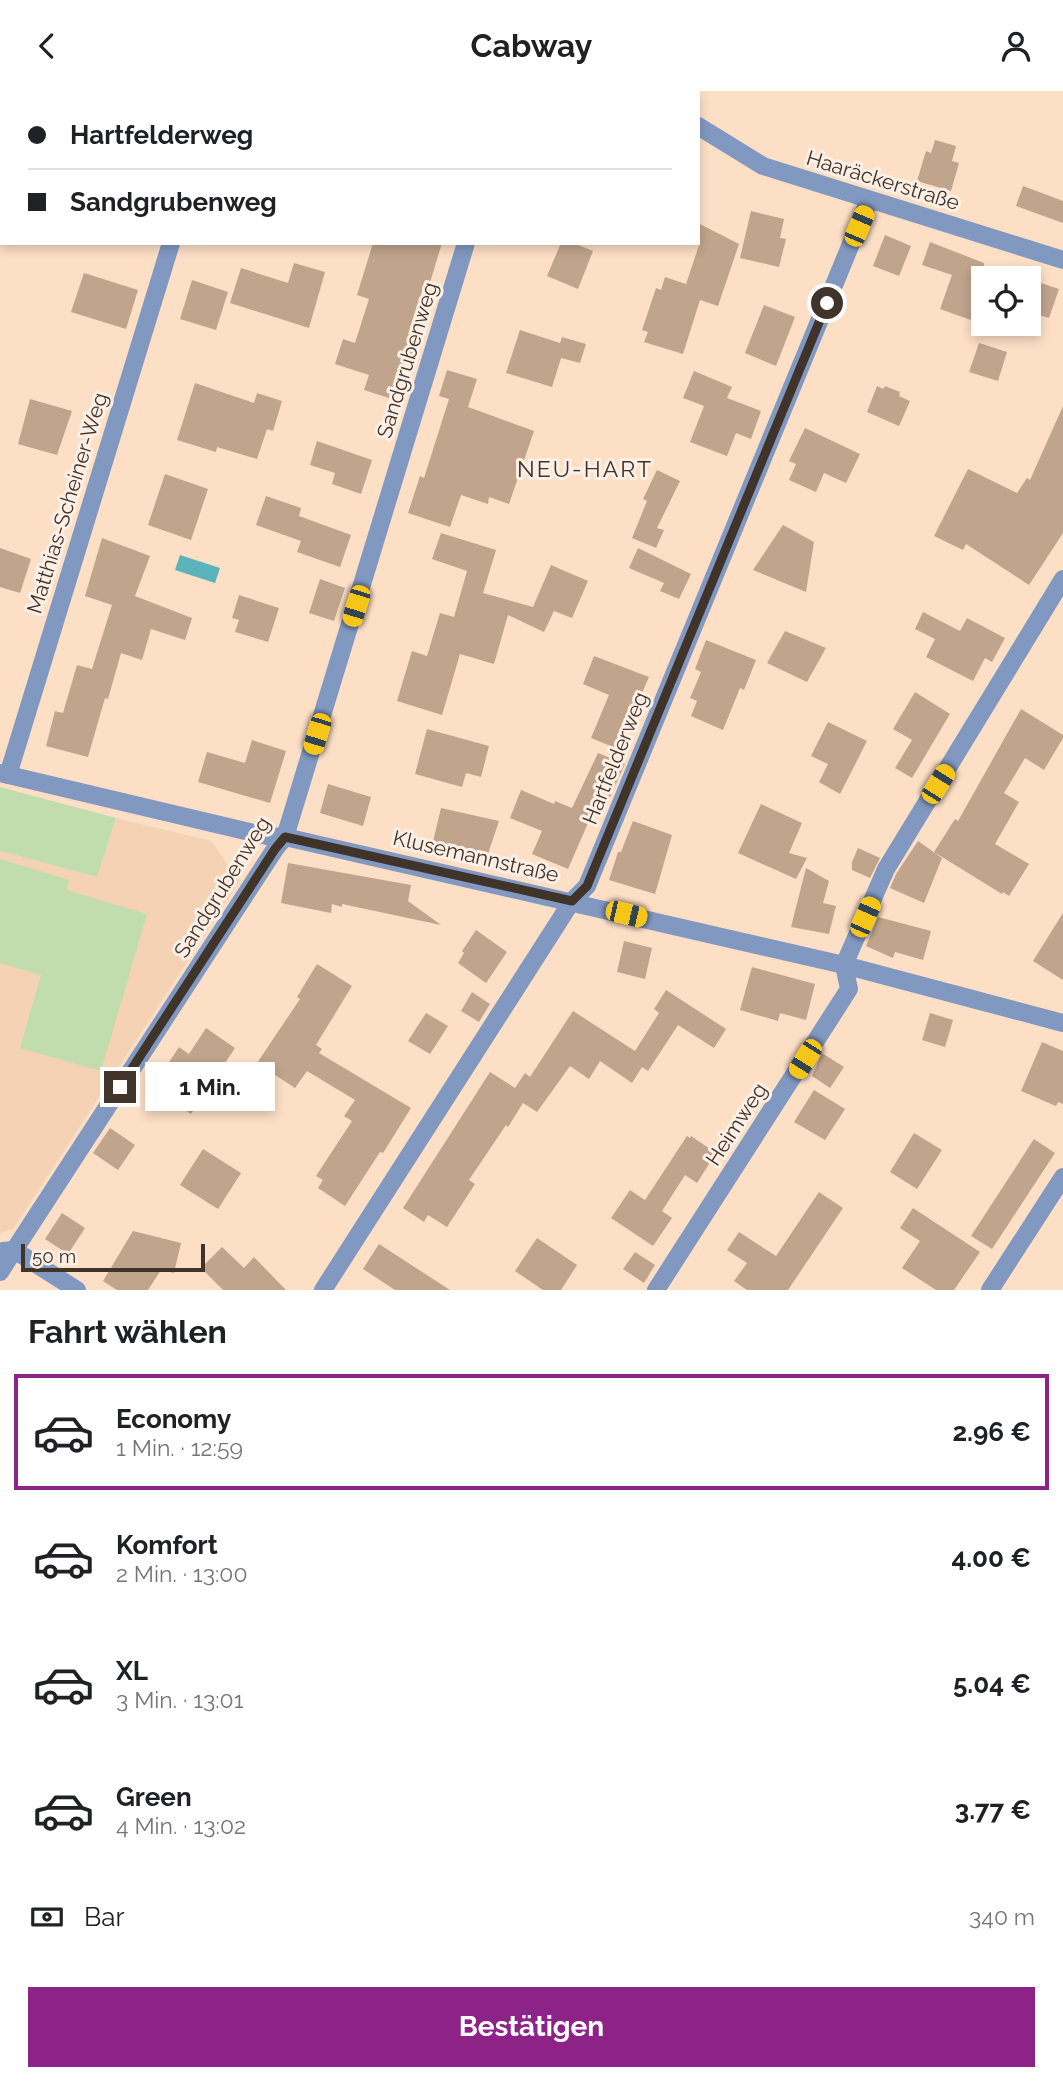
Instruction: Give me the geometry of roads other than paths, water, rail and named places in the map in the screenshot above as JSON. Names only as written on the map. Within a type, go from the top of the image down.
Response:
[{"type":"street","name":"Haaräckerstraße","points":[[700,127],[763,166],[1063,260]]},
{"type":"street","name":"Hartfelderweg","points":[[323,1290],[572,901],[587,886],[870,200]]},
{"type":"street","name":"Matthias-Scheiner-Weg","points":[[4,774],[170,245]]},
{"type":"street","name":"Sandgrubenweg","points":[[0,1272],[7,1250],[285,837],[465,245]]},
{"type":"street","name":"Heimweg","points":[[656,1290],[849,989],[844,965],[886,869],[1063,579]]},
{"type":"street","name":"Klusemannstraße","points":[[4,774],[267,836],[285,837],[572,901],[844,965],[1063,1023]]},
{"type":"street","points":[[990,1290],[1063,1177]]},
{"type":"street","points":[[7,1250],[77,1290]]},
{"type":"water","points":[[180,555],[220,568],[215,583],[175,570]]},
{"type":"district","name":"NEU-HART","points":[[585,468]]}]
